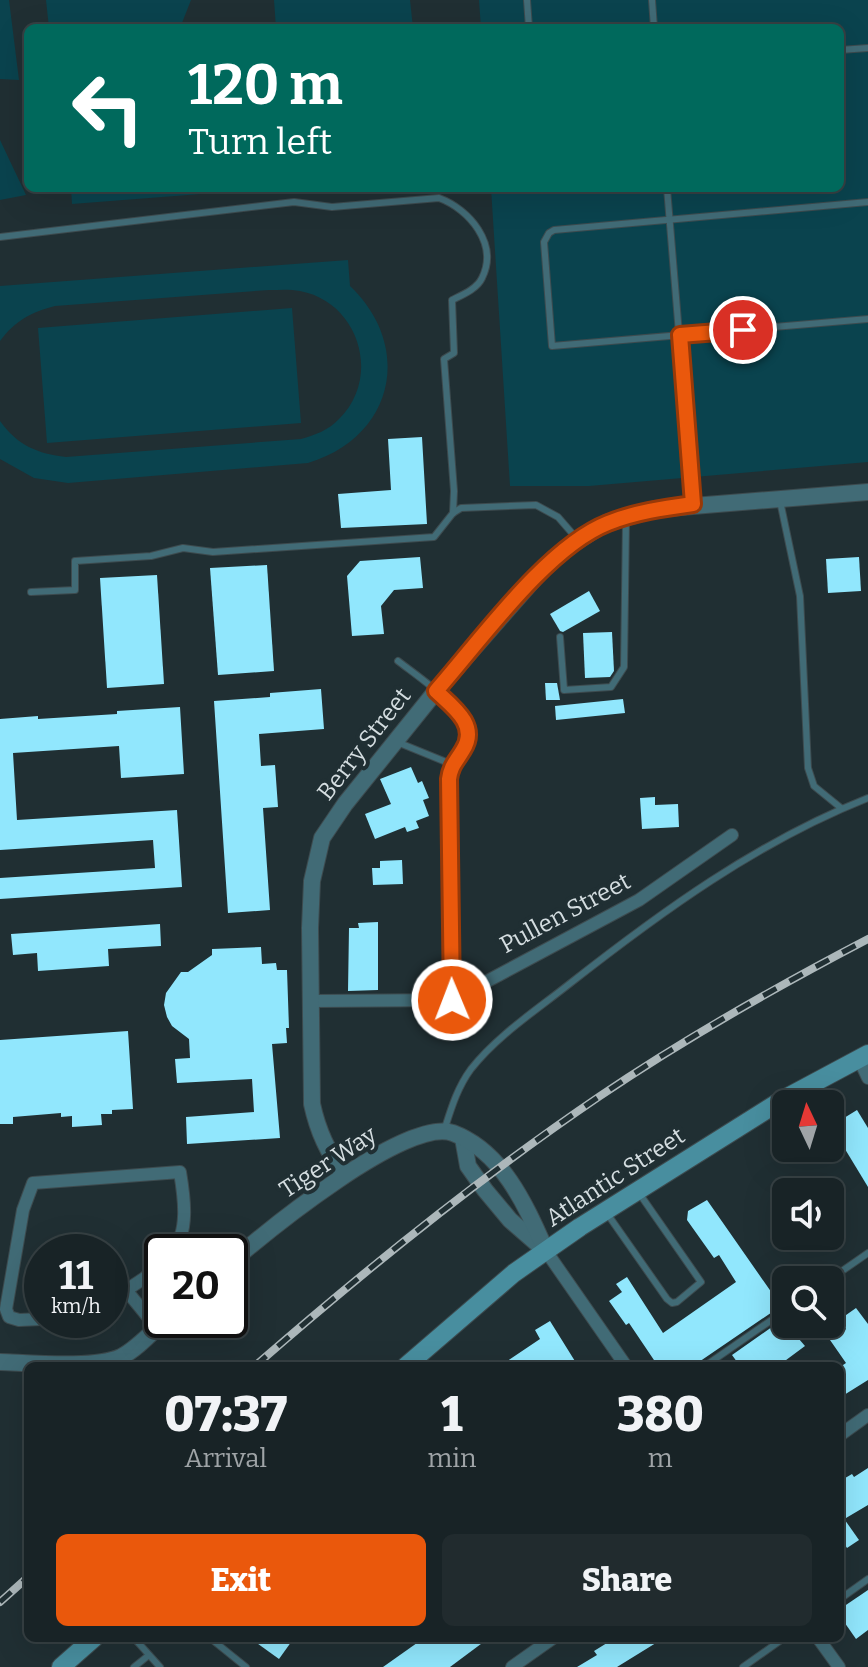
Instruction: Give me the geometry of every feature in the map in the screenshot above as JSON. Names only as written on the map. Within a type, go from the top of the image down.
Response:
[{"type":"main road","name":"Atlantic Street","points":[[411,1362],[514,1273],[605,1211],[782,1100],[863,1057]]},
{"type":"main road","points":[[61,1667],[89,1642]]},
{"type":"street","name":"Berry Street","points":[[344,1175],[317,1129],[312,1104],[310,928],[312,881],[322,838],[345,804],[436,691],[542,570],[578,540],[606,523],[656,509],[693,504],[868,492]]},
{"type":"street","name":"Pullen Street","points":[[312,1001],[452,1000],[639,900],[732,835]]},
{"type":"street","points":[[863,1057],[868,1078]]},
{"type":"street","points":[[444,1131],[463,1138],[499,1166],[511,1182],[546,1251],[623,1362]]},
{"type":"street","name":"Tiger Way","points":[[248,1247],[344,1175],[416,1135],[444,1131]]},
{"type":"street","points":[[463,1138],[468,1166],[485,1190],[510,1220],[546,1251]]},
{"type":"street","points":[[24,1320],[9,1317],[6,1309],[23,1210],[33,1183],[180,1172],[184,1222],[180,1234]]},
{"type":"street","points":[[128,1292],[144,1307]]},
{"type":"street","points":[[88,1362],[121,1357],[144,1338]]},
{"type":"street","points":[[0,1362],[24,1363]]},
{"type":"street","points":[[844,1432],[868,1415]]},
{"type":"street","points":[[512,1667],[547,1642]]},
{"type":"street","points":[[821,1642],[839,1667]]},
{"type":"lane","points":[[527,0],[529,24]]},
{"type":"lane","points":[[652,0],[654,24]]},
{"type":"lane","points":[[844,50],[868,48]]},
{"type":"lane","points":[[667,192],[693,504]]},
{"type":"lane","points":[[0,237],[294,202],[332,207],[439,198],[453,203],[466,211],[481,231],[486,262],[483,278],[476,287],[452,300],[454,353],[444,359],[453,513]]},
{"type":"lane","points":[[868,202],[549,233],[544,242],[552,346],[868,319]]},
{"type":"lane","points":[[780,498],[800,596],[808,768],[814,786],[841,808]]},
{"type":"lane","points":[[31,592],[75,590],[75,561],[151,556],[183,548],[213,552],[426,538],[438,533],[453,513],[461,508],[536,505],[558,517],[578,540]]},
{"type":"lane","points":[[560,637],[564,690],[611,687],[624,667],[626,517]]},
{"type":"lane","points":[[398,661],[459,713],[467,725],[469,737],[451,764],[449,779],[452,1000]]},
{"type":"lane","points":[[397,742],[451,764]]},
{"type":"lane","points":[[444,1131],[455,1096],[470,1070],[493,1045],[550,999],[694,890],[841,808],[868,798]]},
{"type":"lane","points":[[605,1211],[667,1299],[677,1302],[701,1282],[637,1190]]},
{"type":"lane","points":[[844,1270],[868,1253]]},
{"type":"lane","points":[[711,1362],[772,1320]]},
{"type":"lane","points":[[844,1596],[868,1579]]},
{"type":"lane","points":[[138,1642],[160,1667]]},
{"type":"lane","points":[[215,1642],[246,1667]]},
{"type":"lane","points":[[743,1667],[778,1642]]},
{"type":"lane","points":[[134,1667],[149,1655]]},
{"type":"shaded area","points":[[0,0],[9,0],[19,80],[0,79]]},
{"type":"shaded area","points":[[46,0],[191,0],[182,24],[49,24]]},
{"type":"shaded area","points":[[274,0],[410,0],[413,24],[276,24]]},
{"type":"shaded area","points":[[479,0],[868,0],[868,462],[589,486],[510,486],[491,192],[844,192],[844,24],[481,24]]},
{"type":"shaded area","points":[[0,140],[26,195],[0,200]]},
{"type":"shaded area","points":[[71,192],[201,194],[72,204]]},
{"type":"shaded area","points":[[348,260],[350,286],[370,310],[383,336],[388,362],[385,388],[376,412],[360,433],[337,450],[308,463],[68,483],[34,478],[0,459],[0,421],[29,447],[66,457],[301,439],[322,432],[339,419],[352,402],[359,383],[361,363],[358,343],[350,325],[337,310],[320,298],[300,291],[269,290],[55,306],[24,318],[0,341],[0,286]]},
{"type":"shaded area","points":[[292,308],[301,423],[47,443],[38,328]]},
{"type":"building","points":[[422,437],[427,524],[341,528],[338,494],[391,490],[388,439]]},
{"type":"building","points":[[420,557],[423,588],[394,590],[381,606],[384,634],[352,636],[347,576],[360,561]]},
{"type":"building","points":[[859,557],[861,591],[828,593],[826,559]]},
{"type":"building","points":[[267,565],[274,671],[218,675],[210,568]]},
{"type":"building","points":[[157,575],[164,684],[107,688],[100,578]]},
{"type":"building","points":[[589,591],[600,611],[560,631],[550,614]]},
{"type":"building","points":[[612,632],[614,671],[610,677],[585,678],[583,633]]},
{"type":"building","points":[[545,683],[557,683],[560,700],[546,700]]},
{"type":"building","points":[[321,689],[324,729],[259,734],[261,766],[275,765],[278,807],[263,808],[270,910],[228,913],[214,701]]},
{"type":"building","points":[[623,699],[625,713],[556,720],[555,706]]},
{"type":"building","points":[[180,707],[184,774],[121,778],[119,746],[13,753],[17,820],[177,810],[182,887],[0,899],[0,878],[155,868],[153,840],[0,850],[0,719],[117,714],[117,711]]},
{"type":"building","points":[[411,767],[418,783],[422,781],[429,798],[423,800],[429,816],[416,821],[419,828],[407,832],[405,827],[375,839],[365,814],[391,804],[380,779]]},
{"type":"building","points":[[655,797],[655,805],[678,804],[679,827],[642,829],[640,798]]},
{"type":"building","points":[[402,860],[403,884],[373,885],[372,868],[380,868],[380,861]]},
{"type":"building","points":[[378,922],[378,990],[348,991],[349,928],[359,928],[358,923]]},
{"type":"building","points":[[160,924],[161,946],[108,949],[109,966],[38,971],[37,953],[13,955],[11,934]]},
{"type":"building","points":[[261,947],[262,964],[276,963],[277,970],[287,970],[287,1043],[272,1044],[280,1138],[187,1144],[186,1117],[254,1112],[252,1079],[177,1083],[175,1059],[190,1058],[189,1039],[172,1026],[167,1017],[164,1005],[166,993],[181,972],[188,972],[212,955],[212,949]]},
{"type":"building","points":[[128,1031],[133,1109],[101,1114],[102,1125],[72,1127],[72,1116],[61,1117],[61,1113],[13,1117],[13,1124],[0,1124],[0,1040]]},
{"type":"building","points":[[857,1110],[868,1128],[868,1187],[844,1147],[844,1118]]},
{"type":"building","points":[[707,1200],[772,1293],[772,1312],[699,1362],[655,1362],[629,1323],[626,1325],[609,1301],[622,1292],[616,1284],[627,1277],[663,1333],[736,1282],[719,1255],[714,1258],[687,1220],[688,1211]]},
{"type":"building","points":[[856,1308],[868,1324],[868,1380],[844,1395],[846,1363],[830,1340],[844,1338],[844,1316]]},
{"type":"building","points":[[550,1321],[576,1362],[506,1362],[540,1339],[535,1330]]},
{"type":"building","points":[[772,1327],[772,1338],[798,1338],[805,1346],[783,1362],[737,1362],[732,1355]]},
{"type":"building","points":[[868,1468],[868,1505],[846,1518],[844,1479],[852,1474],[854,1477]]},
{"type":"building","points":[[844,1519],[859,1540],[847,1548],[844,1544]]},
{"type":"building","points":[[868,1590],[868,1630],[856,1639],[844,1622],[844,1606]]},
{"type":"building","points":[[256,1642],[291,1642],[279,1659]]},
{"type":"building","points":[[418,1642],[484,1642],[450,1667],[383,1667]]},
{"type":"building","points":[[609,1642],[658,1642],[617,1667],[577,1667],[597,1655],[594,1651]]},
{"type":"railway","points":[[260,1362],[423,1226],[555,1127],[698,1033],[868,939]]},
{"type":"railway","points":[[0,1602],[24,1581]]},
{"type":"route","points":[[452,1000],[449,779],[451,764],[469,737],[467,725],[459,713],[436,691],[542,570],[568,547],[606,523],[656,509],[693,504],[680,335],[743,330]]}]
